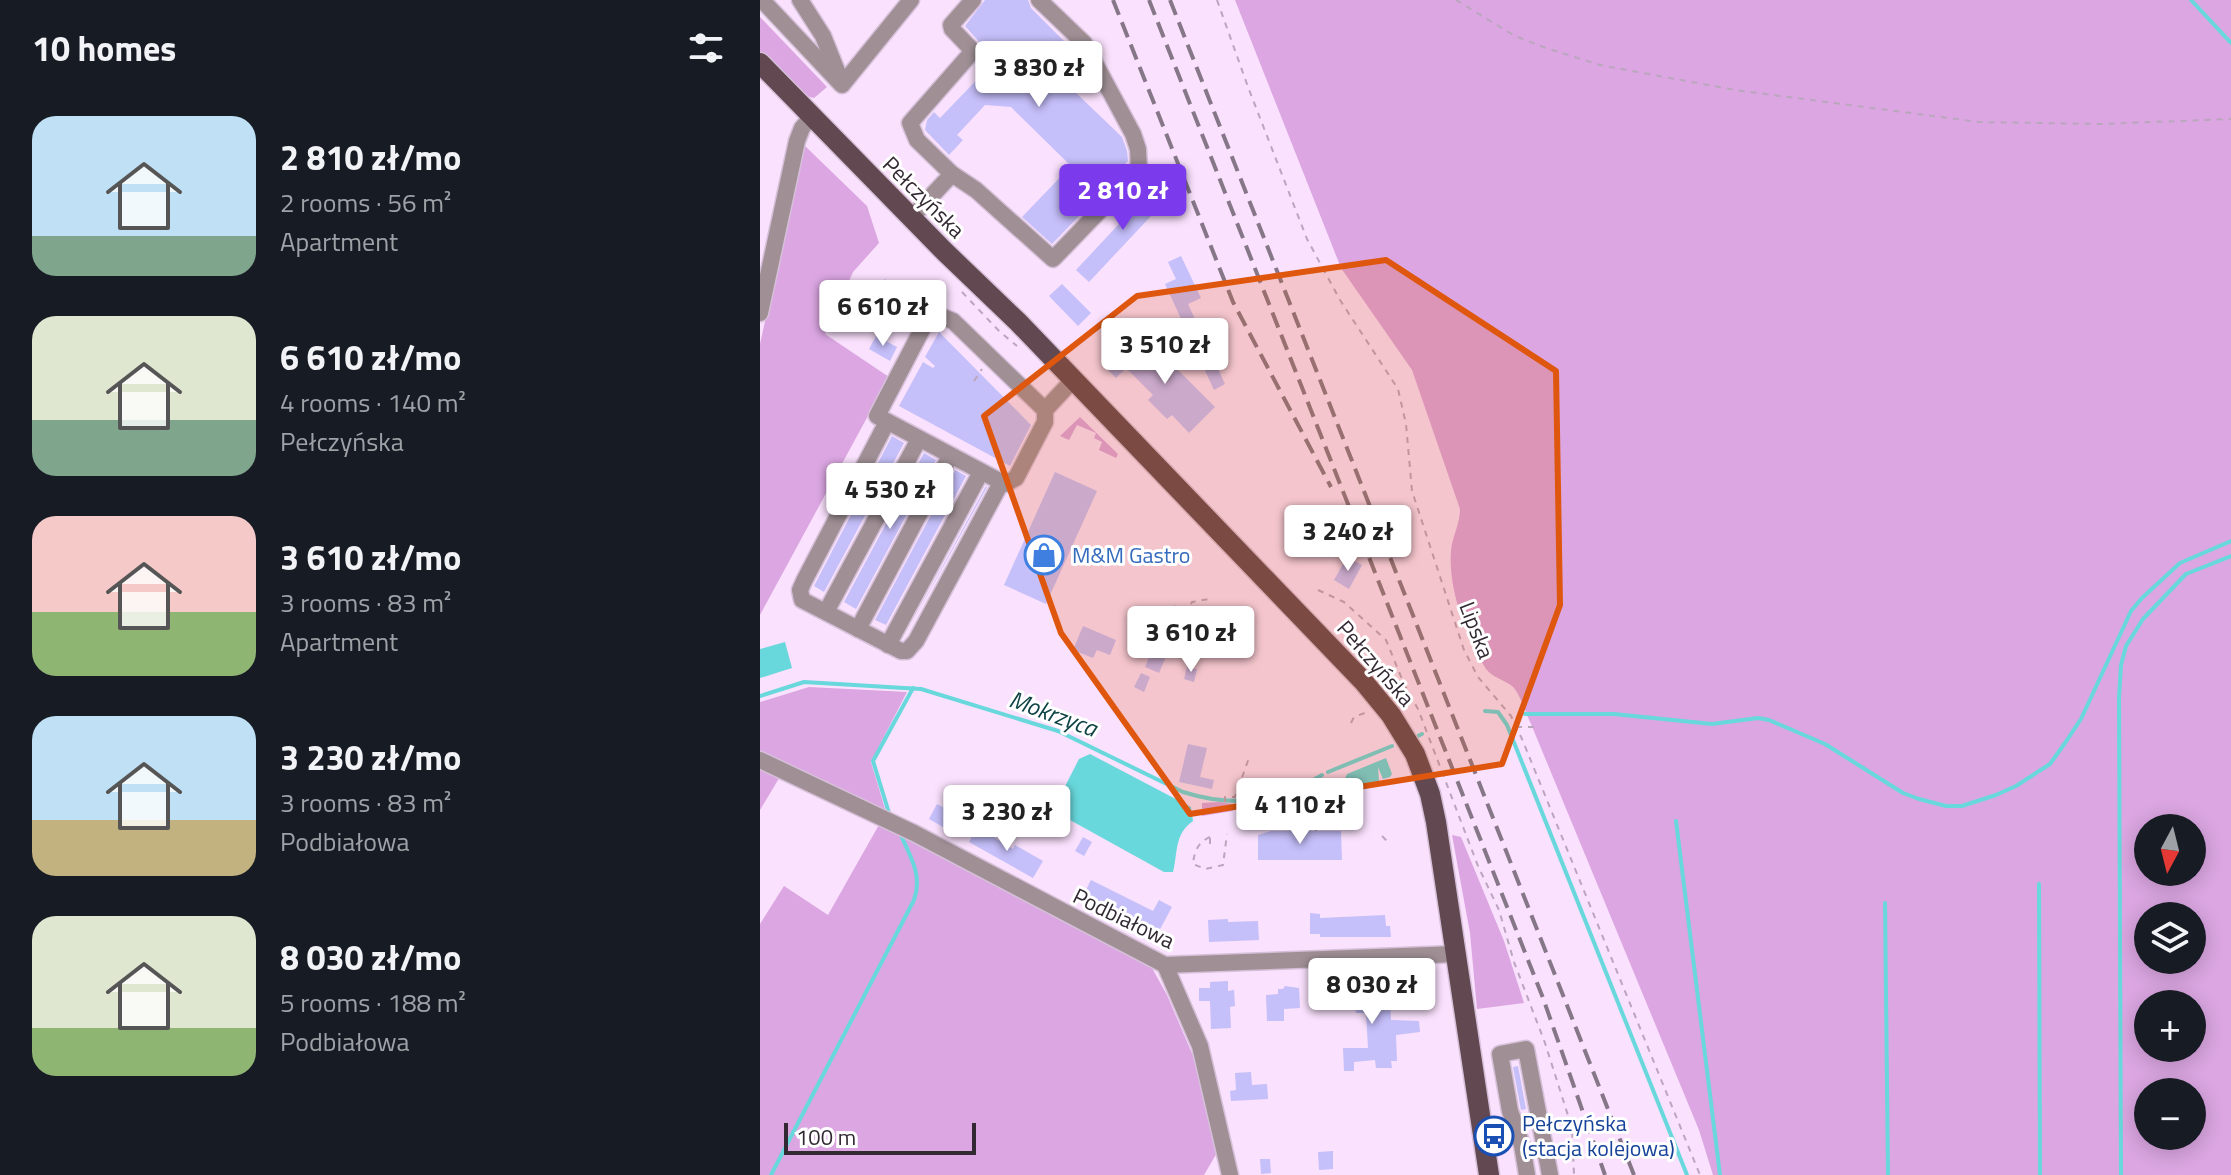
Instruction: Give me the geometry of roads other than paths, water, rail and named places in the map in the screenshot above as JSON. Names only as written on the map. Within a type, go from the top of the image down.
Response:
[{"type":"main road","name":"Pełczyńska","points":[[760,63],[911,218],[1018,322],[1346,663],[1398,725],[1415,754],[1433,807],[1489,1175]]},
{"type":"street","points":[[762,0],[842,85]]},
{"type":"street","points":[[800,0],[823,36],[842,85]]},
{"type":"street","points":[[842,85],[911,0]]},
{"type":"street","points":[[973,0],[951,25],[973,51],[910,123],[917,140],[952,174],[976,190],[1053,259],[1139,170],[1138,149],[1084,43],[1039,0]]},
{"type":"street","points":[[760,313],[797,141],[802,128],[812,116]]},
{"type":"street","points":[[911,218],[952,174]]},
{"type":"street","points":[[1045,410],[953,321],[938,315],[927,320],[877,416],[1001,483],[1009,483],[1016,478],[1045,422],[1045,410],[1072,381]]},
{"type":"street","points":[[887,422],[800,590],[802,600],[888,645],[907,651],[916,641],[1001,483]]},
{"type":"street","points":[[826,612],[919,439]]},
{"type":"street","points":[[858,629],[950,456]]},
{"type":"street","points":[[888,645],[981,472]]},
{"type":"street","name":"Podbiałowa","points":[[760,760],[914,833],[1165,965],[1456,954]]},
{"type":"street","points":[[1165,965],[1200,1046],[1230,1175]]},
{"type":"street","points":[[1527,1175],[1522,1145],[1510,1111],[1500,1054],[1526,1049],[1550,1175]]},
{"type":"waterway","points":[[2191,0],[2231,43]]},
{"type":"waterway","points":[[1525,714],[1614,714],[1712,724],[1758,718],[1769,720],[1825,744],[1903,793],[1946,806],[1962,806],[2016,786],[2050,764],[2081,719],[2131,611],[2180,563],[2231,541]]},
{"type":"waterway","points":[[2121,1175],[2121,665],[2126,646],[2143,619],[2186,574],[2231,556]]},
{"type":"waterway","name":"Mokrzyca","points":[[760,696],[804,682],[921,689],[1058,731],[1183,792],[1220,800],[1272,797],[1322,775]]},
{"type":"waterway","points":[[889,813],[873,761],[913,688]]},
{"type":"waterway","points":[[1485,711],[1498,712],[1507,725],[1687,1175]]},
{"type":"waterway","name":"Mokrzyca","points":[[1418,736],[1422,734]]},
{"type":"waterway","name":"Mokrzyca","points":[[1328,772],[1392,746]]},
{"type":"waterway","points":[[1676,821],[1720,1175]]},
{"type":"waterway","points":[[771,1175],[914,900],[916,874],[900,833]]},
{"type":"waterway","points":[[2039,884],[2040,1175]]},
{"type":"waterway","points":[[1885,903],[1888,1175]]},
{"type":"railway","points":[[1113,0],[1233,302],[1331,487]]},
{"type":"railway","points":[[1149,0],[1543,998],[1605,1175]]},
{"type":"railway","points":[[1170,0],[1634,1175]]},
{"type":"place","name":"M&M Gastro","points":[[1044,555]]},
{"type":"place","name":"Pełczyńska (stacja kolejowa)","points":[[1494,1136]]}]
